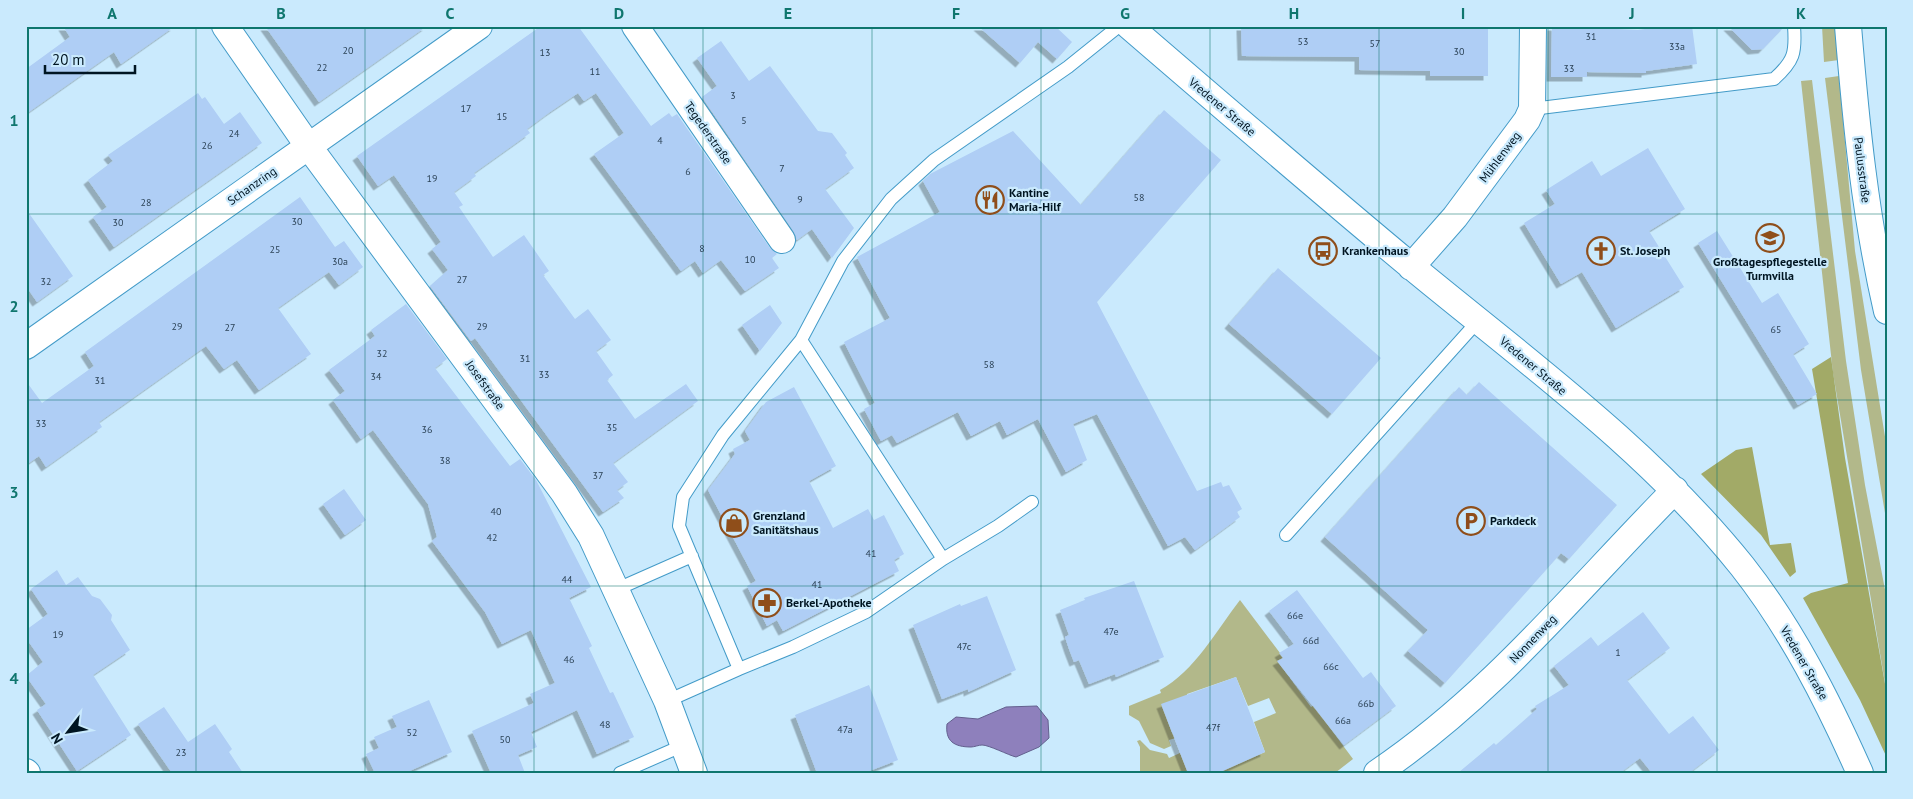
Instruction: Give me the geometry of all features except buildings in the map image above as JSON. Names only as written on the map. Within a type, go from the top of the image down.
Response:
[{"type":"street","name":"Josefstraße","points":[[225,26],[309,147],[564,493],[591,536],[667,701],[694,773]]},
{"type":"street","name":"Schanzring","points":[[26,346],[479,26]]},
{"type":"street","name":"Tegederstraße","points":[[634,26],[782,240]]},
{"type":"street","name":"Vredener Straße","points":[[1129,26],[1192,82],[1568,396],[1675,490],[1743,568],[1779,618],[1825,698],[1860,773]]},
{"type":"street","name":"Mühlenweg","points":[[1412,267],[1473,194],[1520,132],[1532,109],[1533,26]]},
{"type":"street","name":"Paulusstraße","points":[[1848,26],[1858,150],[1879,247],[1887,311]]},
{"type":"street","name":"Nonnenweg","points":[[1377,773],[1409,751],[1474,698],[1522,651],[1675,490]]},
{"type":"lane","points":[[739,669],[679,526],[683,497],[723,435],[801,340],[843,261],[891,199],[934,160],[1068,67],[1119,26]]},
{"type":"lane","points":[[1532,109],[1774,79],[1790,64],[1795,41],[1794,26]]},
{"type":"lane","points":[[1286,535],[1478,321]]},
{"type":"lane","points":[[801,340],[943,559]]},
{"type":"lane","points":[[667,701],[793,647],[866,612],[943,559],[998,526],[1032,502]]},
{"type":"lane","points":[[615,590],[692,556]]},
{"type":"lane","points":[[620,773],[684,745]]},
{"type":"green space","points":[[1822,26],[1836,26],[1839,60],[1824,62]]},
{"type":"green space","points":[[1839,76],[1855,251],[1887,449],[1887,525],[1861,370],[1825,78]]},
{"type":"green space","points":[[1812,80],[1846,361],[1865,485],[1887,600],[1887,695],[1833,373],[1801,81]]},
{"type":"green space","points":[[1831,357],[1845,458],[1887,695],[1887,758],[1860,700],[1803,598],[1811,593],[1848,583],[1812,369]]},
{"type":"green space","points":[[1752,447],[1770,545],[1791,543],[1796,572],[1790,577],[1761,535],[1701,474],[1736,450]]},
{"type":"green space","points":[[1240,600],[1280,653],[1283,658],[1278,662],[1311,707],[1322,700],[1318,712],[1353,759],[1335,773],[1218,773],[1265,752],[1254,722],[1276,713],[1269,698],[1248,706],[1236,677],[1187,694],[1187,696],[1162,706],[1172,733],[1179,737],[1169,740],[1171,746],[1164,749],[1150,743],[1139,721],[1129,715],[1129,706],[1161,693],[1160,690],[1184,672],[1204,649]]},
{"type":"green space","points":[[1140,740],[1150,750],[1167,754],[1169,758],[1180,753],[1188,773],[1140,773],[1140,747],[1137,741]]},
{"type":"shaded area","points":[[1037,706],[1048,720],[1049,738],[1039,747],[1016,757],[985,745],[960,746],[949,739],[947,724],[956,717],[978,719],[1006,707]]},
{"type":"place","name":"Kantine Maria-Hilf","points":[[990,200]]},
{"type":"place","name":"Großtagespflegestelle Turmvilla","points":[[1770,238]]},
{"type":"place","name":"Krankenhaus","points":[[1323,251]]},
{"type":"place","name":"St. Joseph","points":[[1601,251]]},
{"type":"place","name":"Parkdeck","points":[[1471,521]]},
{"type":"place","name":"Grenzland Sanitätshaus","points":[[734,523]]},
{"type":"place","name":"Berkel-Apotheke","points":[[767,603]]}]
